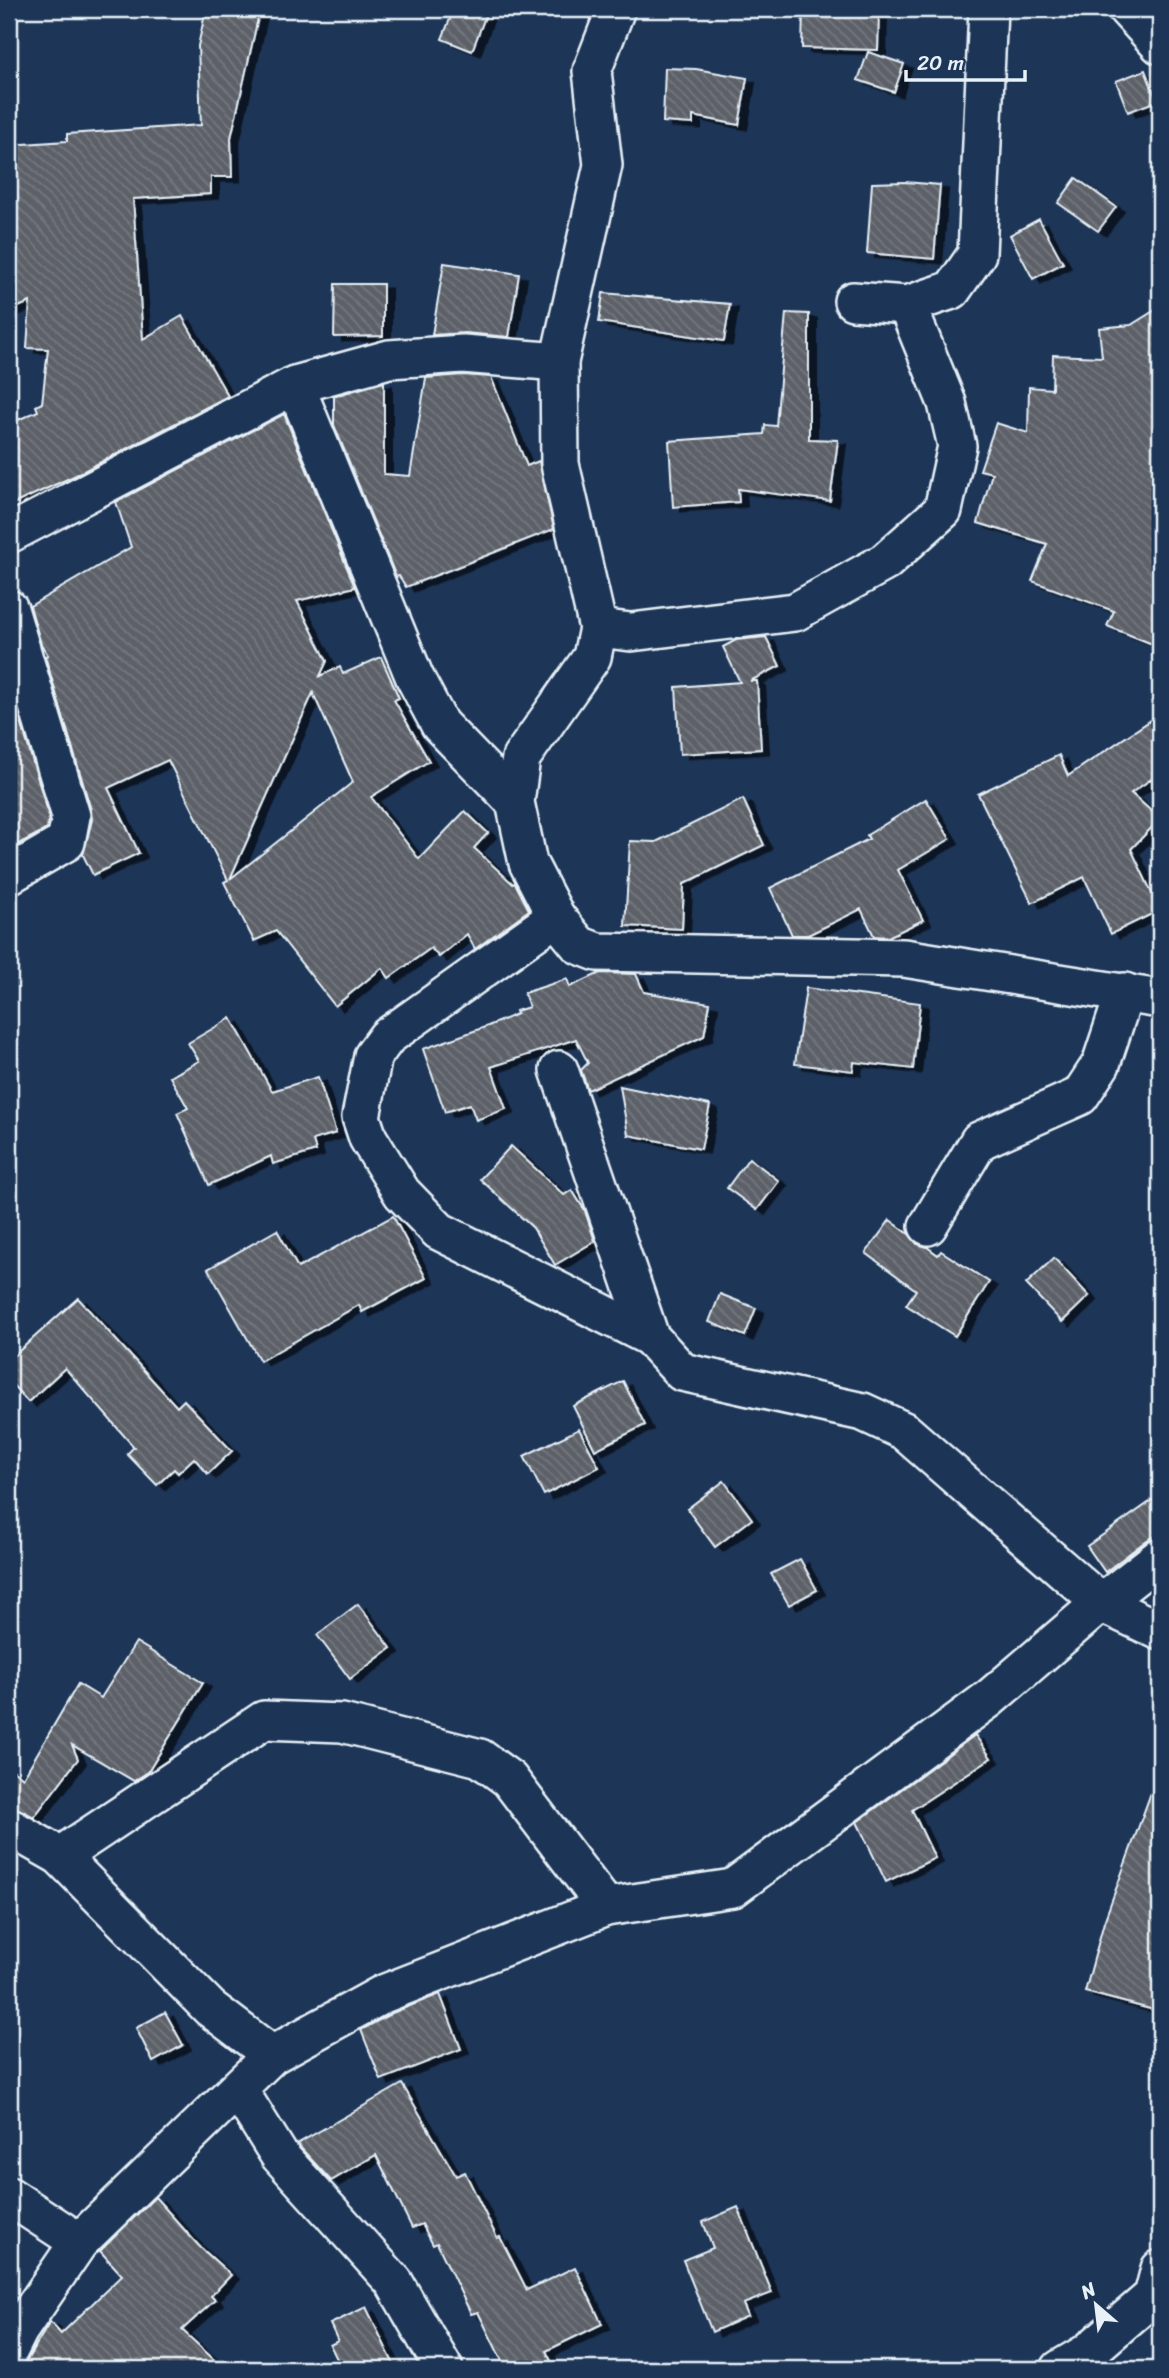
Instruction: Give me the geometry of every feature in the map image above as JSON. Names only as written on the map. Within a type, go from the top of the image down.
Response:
[{"type":"street","points":[[616,9],[592,71],[603,165],[559,362],[560,464],[598,628],[592,657],[521,758],[515,802],[528,863],[555,917],[579,946],[597,952],[904,958],[1143,996],[1080,1096],[979,1141],[928,1226]]},
{"type":"street","points":[[853,301],[906,305],[952,290],[977,254],[988,9]]},
{"type":"street","points":[[1126,9],[1160,45]]},
{"type":"street","points":[[598,628],[631,632],[795,612],[885,562],[943,510],[957,446],[947,403],[906,305]]},
{"type":"street","points":[[9,534],[295,385],[389,359],[463,354],[559,362]]},
{"type":"street","points":[[295,385],[415,678],[440,725],[515,802]]},
{"type":"street","points":[[9,609],[71,816],[66,842],[9,875]]},
{"type":"street","points":[[555,917],[387,1037],[373,1056],[361,1117],[368,1138],[402,1193],[439,1231],[650,1337],[682,1372],[863,1412],[904,1431],[1101,1604],[1160,1632]]},
{"type":"street","points":[[559,1070],[650,1337]]},
{"type":"street","points":[[9,2350],[19,2330],[79,2242],[272,2055],[383,1994],[606,1908],[733,1888],[990,1698],[1160,1557]]},
{"type":"street","points":[[60,1856],[264,1720],[342,1723],[480,1758],[509,1779],[606,1908]]},
{"type":"street","points":[[9,1827],[60,1856],[210,2008],[272,2055]]},
{"type":"street","points":[[238,2089],[279,2155],[394,2281],[444,2369]]},
{"type":"street","points":[[9,2196],[79,2242]]},
{"type":"street","points":[[1060,2369],[1087,2353],[1158,2288]]},
{"type":"building","points":[[206,9],[260,9],[231,138],[232,177],[211,177],[211,194],[133,199],[143,339],[182,316],[228,396],[76,475],[9,506],[9,424],[38,411],[36,406],[42,403],[48,349],[27,348],[30,302],[9,311],[9,145],[67,141],[67,134],[201,125],[198,46]]},
{"type":"building","points":[[454,9],[488,9],[472,51],[442,39]]},
{"type":"building","points":[[828,9],[879,9],[878,50],[802,48],[803,11],[828,12]]},
{"type":"building","points":[[868,52],[904,64],[894,92],[858,80]]},
{"type":"building","points":[[665,68],[696,69],[747,78],[739,125],[693,116],[693,124],[663,122]]},
{"type":"building","points":[[1145,70],[1157,101],[1128,112],[1116,81]]},
{"type":"building","points":[[1076,178],[1116,207],[1098,231],[1058,203]]},
{"type":"building","points":[[872,183],[940,185],[934,259],[867,253]]},
{"type":"building","points":[[1039,219],[1063,263],[1033,279],[1010,235]]},
{"type":"building","points":[[444,263],[519,274],[509,337],[465,333],[432,335]]},
{"type":"building","points":[[335,284],[383,284],[383,336],[334,337]]},
{"type":"building","points":[[603,293],[730,304],[724,341],[599,322]]},
{"type":"building","points":[[1160,307],[1160,647],[1107,626],[1114,611],[1032,581],[1047,544],[978,523],[992,473],[980,470],[996,423],[1028,433],[1029,387],[1052,389],[1053,355],[1102,357],[1099,328],[1131,325]]},
{"type":"building","points":[[786,313],[809,314],[809,439],[838,440],[830,501],[738,489],[739,502],[673,507],[669,441],[764,434],[765,425],[776,426]]},
{"type":"building","points":[[463,375],[491,377],[527,466],[539,461],[554,529],[406,587],[399,576],[396,577],[334,425],[334,396],[384,382],[384,474],[410,476],[426,378]]},
{"type":"building","points":[[284,414],[355,587],[297,601],[327,661],[320,676],[340,667],[343,674],[381,657],[399,698],[394,700],[429,761],[371,797],[419,859],[465,811],[488,833],[474,848],[515,883],[529,910],[475,949],[467,934],[439,957],[431,948],[389,978],[382,968],[335,1006],[276,931],[254,941],[224,882],[228,880],[168,760],[108,788],[139,853],[93,875],[83,855],[92,820],[91,810],[45,656],[48,655],[41,644],[30,606],[131,547],[116,502]],"holes":[[[313,693],[353,782],[230,879]]]},
{"type":"building","points":[[766,637],[780,666],[750,681],[757,681],[761,749],[680,754],[676,687],[740,682],[723,647],[736,640]]},
{"type":"building","points":[[9,681],[49,817],[47,829],[9,849]]},
{"type":"building","points":[[1160,714],[1160,773],[1131,793],[1160,819],[1131,849],[1160,910],[1111,934],[1084,877],[1032,903],[978,794],[1059,755],[1068,776]]},
{"type":"building","points":[[743,799],[764,845],[684,884],[682,929],[625,926],[630,841],[656,842]]},
{"type":"building","points":[[926,799],[950,839],[898,870],[923,920],[888,937],[874,936],[861,909],[808,935],[792,935],[770,888],[869,839],[867,835]]},
{"type":"building","points":[[600,973],[636,974],[644,992],[710,1003],[704,1036],[588,1090],[581,1070],[588,1063],[576,1039],[491,1067],[506,1109],[476,1120],[470,1104],[445,1112],[423,1049],[517,1014],[516,1011],[529,1007],[524,993],[567,979],[570,987]]},
{"type":"building","points":[[806,988],[920,1003],[913,1069],[854,1062],[853,1071],[795,1064]]},
{"type":"building","points":[[231,1018],[272,1091],[318,1077],[336,1133],[313,1140],[316,1151],[273,1164],[271,1156],[209,1185],[177,1113],[188,1108],[170,1077],[199,1061],[188,1043]]},
{"type":"building","points":[[620,1086],[710,1105],[701,1149],[628,1135]]},
{"type":"building","points":[[511,1146],[564,1195],[572,1190],[585,1211],[595,1241],[555,1265],[533,1228],[480,1179]]},
{"type":"building","points":[[749,1158],[779,1181],[757,1210],[727,1188]]},
{"type":"building","points":[[393,1216],[426,1278],[362,1312],[359,1305],[260,1361],[208,1269],[277,1230],[298,1268]]},
{"type":"building","points":[[890,1220],[909,1234],[917,1244],[938,1255],[941,1251],[989,1282],[955,1336],[906,1305],[916,1290],[866,1253]]},
{"type":"building","points":[[1054,1258],[1089,1296],[1062,1322],[1026,1284]]},
{"type":"building","points":[[720,1294],[756,1308],[745,1336],[709,1322]]},
{"type":"building","points":[[78,1298],[177,1407],[184,1400],[232,1451],[208,1474],[194,1458],[178,1473],[174,1469],[157,1485],[127,1454],[134,1447],[65,1368],[28,1402],[9,1381],[9,1360]]},
{"type":"building","points":[[623,1381],[645,1425],[595,1450],[573,1406]]},
{"type":"building","points":[[579,1429],[599,1467],[544,1495],[524,1456]]},
{"type":"building","points":[[724,1481],[752,1519],[715,1547],[687,1509]]},
{"type":"building","points":[[1160,1495],[1160,1534],[1147,1540],[1105,1572],[1087,1546]]},
{"type":"building","points":[[800,1559],[817,1590],[789,1605],[771,1574]]},
{"type":"building","points":[[358,1604],[391,1648],[350,1679],[317,1635]]},
{"type":"building","points":[[136,1642],[203,1683],[148,1772],[134,1781],[72,1745],[78,1759],[34,1817],[9,1806],[9,1767],[23,1778],[78,1684],[101,1698]]},
{"type":"building","points":[[975,1735],[991,1758],[912,1810],[935,1858],[886,1882],[857,1822]]},
{"type":"building","points":[[1156,1779],[1160,1780],[1160,1987],[1154,2010],[1085,1992],[1104,1922]]},
{"type":"building","points":[[440,1994],[461,2049],[381,2080],[361,2030],[392,2013]]},
{"type":"building","points":[[165,2012],[183,2045],[153,2062],[136,2028]]},
{"type":"building","points":[[402,2084],[456,2176],[465,2172],[497,2238],[500,2237],[527,2290],[575,2267],[602,2324],[546,2351],[555,2369],[506,2369],[478,2312],[471,2314],[437,2243],[433,2245],[422,2224],[412,2228],[376,2155],[331,2181],[297,2144]]},
{"type":"building","points":[[155,2197],[199,2246],[231,2275],[211,2296],[215,2300],[182,2330],[224,2369],[16,2369],[27,2360],[50,2322],[61,2334],[122,2275],[100,2251]]},
{"type":"building","points":[[738,2207],[772,2293],[743,2304],[748,2316],[712,2332],[683,2260],[713,2248],[703,2222]]},
{"type":"building","points":[[366,2307],[396,2369],[342,2369],[330,2345],[338,2341],[330,2324]]}]
